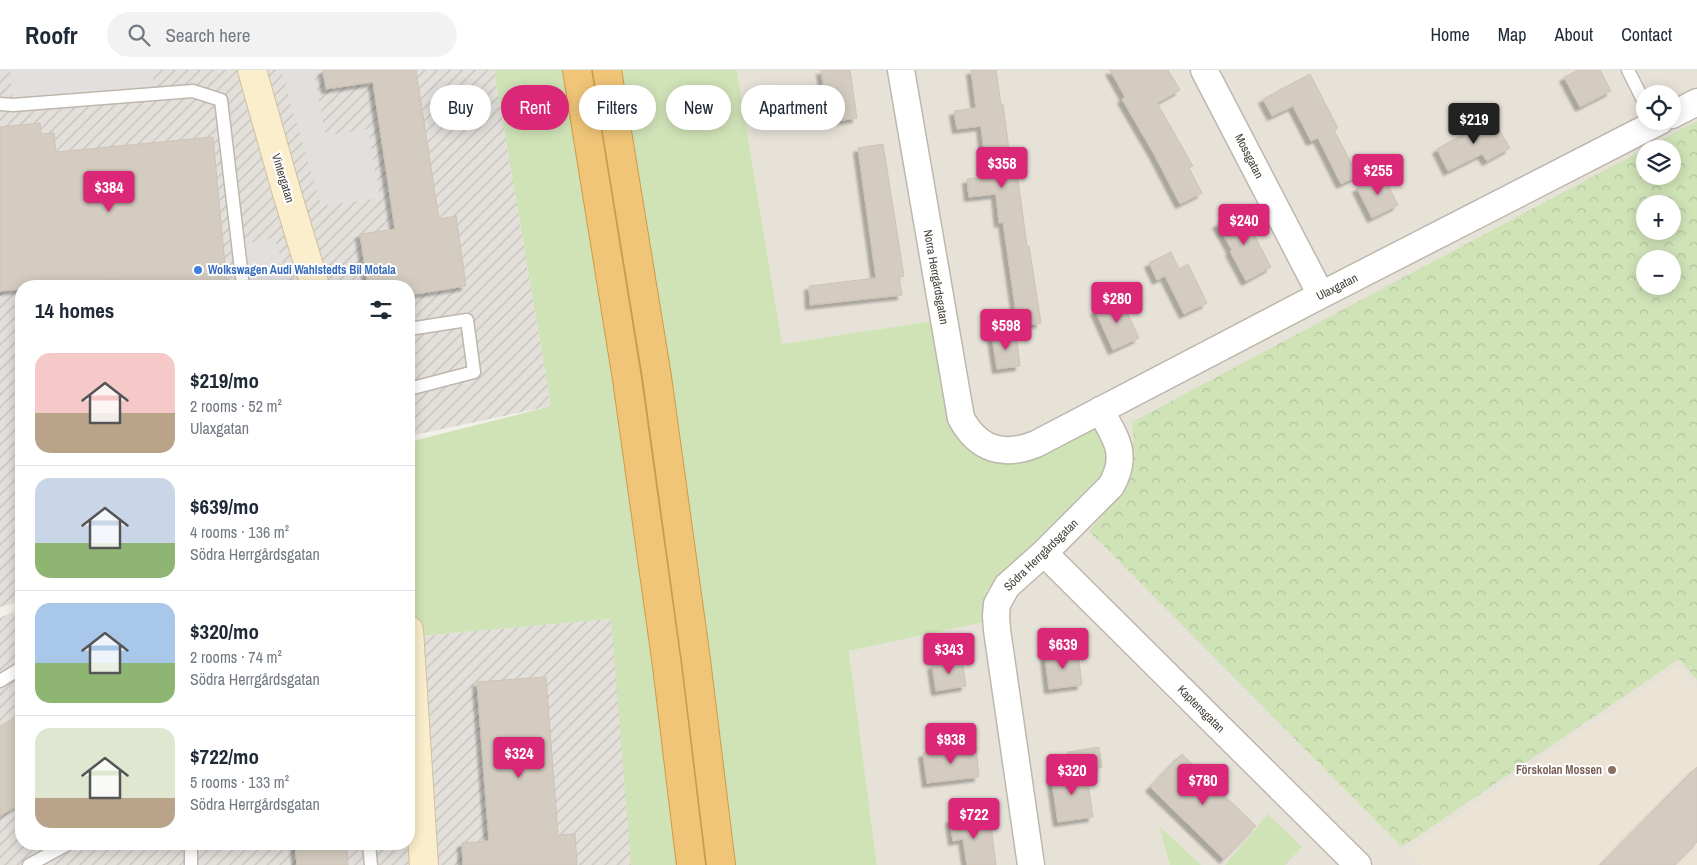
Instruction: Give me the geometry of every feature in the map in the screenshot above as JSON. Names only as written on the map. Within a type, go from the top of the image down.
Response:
[{"type":"highway","points":[[577,70],[630,399],[667,666],[691,865]]},
{"type":"highway","points":[[607,70],[657,377],[696,660],[721,865]]},
{"type":"street","name":"Vintergatan","points":[[252,70],[313,280]]},
{"type":"street","name":"Norra Herrgårdsgatan","points":[[902,70],[961,418],[966,428],[976,439],[988,446],[1014,451]]},
{"type":"street","name":"Mossgatan","points":[[1204,70],[1321,296]]},
{"type":"street","name":"Ulaxgatan","points":[[1681,108],[1697,102]]},
{"type":"street","name":"Ulaxgatan","points":[[1014,451],[1036,444],[1321,296],[1636,128]]},
{"type":"street","name":"Södra Herrgårdsgatan","points":[[1031,865],[996,616],[997,604],[1007,586],[1044,553],[1111,486],[1117,476],[1121,458],[1119,446],[1100,410]]},
{"type":"street","name":"Kaptensgatan","points":[[1044,553],[1358,865]]},
{"type":"street","points":[[415,795],[424,865]]},
{"type":"lane","points":[[1628,70],[1637,85]]},
{"type":"lane","points":[[0,104],[13,105],[193,91],[221,100],[242,280]]},
{"type":"lane","points":[[415,328],[467,320],[474,372],[415,387]]},
{"type":"lane","points":[[0,681],[15,672]]},
{"type":"lane","points":[[28,865],[57,850]]},
{"type":"lane","points":[[191,850],[192,865]]},
{"type":"lane","points":[[370,850],[371,865]]},
{"type":"shaded area","points":[[0,70],[494,70],[501,111],[501,130],[504,130],[551,406],[415,435],[415,280],[15,280],[15,603],[0,607]]},
{"type":"shaded area","points":[[10,70],[152,70],[155,94],[13,105]]},
{"type":"shaded area","points":[[281,70],[313,70],[326,136],[368,129],[380,198],[321,206]]},
{"type":"shaded area","points":[[737,70],[1697,70],[1697,689],[1678,667],[1408,850],[1423,865],[877,865],[849,651],[988,621],[986,592],[1041,547],[1040,435],[970,441],[938,320],[782,344],[747,130],[845,130],[845,85],[741,85],[741,94]]},
{"type":"shaded area","points":[[275,238],[287,280],[242,280],[238,245]]},
{"type":"shaded area","points":[[15,611],[15,850],[415,850],[415,637],[611,619],[637,865],[0,865],[0,618]]},
{"type":"shaded area","name":"Förskolan Mossen","points":[[1678,666],[1697,689],[1697,865],[1423,865],[1408,850]]},
{"type":"green space","points":[[494,70],[737,70],[741,94],[741,130],[747,130],[782,344],[938,320],[955,420],[998,452],[1105,400],[1112,454],[1097,492],[1041,547],[986,591],[989,621],[849,651],[877,865],[631,865],[611,619],[415,636],[415,440],[551,406],[504,130],[569,130],[569,85],[501,85],[501,111]]},
{"type":"green space","points":[[1697,121],[1697,680],[1679,659],[1402,847],[1089,531],[1114,502],[1134,439],[1132,422],[1636,153],[1636,185],[1681,185],[1681,140],[1661,140]]},
{"type":"green space","points":[[1268,814],[1302,847],[1285,865],[1225,865]]},
{"type":"green space","points":[[1159,826],[1201,865],[1170,865]]},
{"type":"building","points":[[323,70],[416,70],[439,219],[456,216],[466,286],[415,294],[415,280],[367,280],[360,234],[395,229],[373,82],[326,89]]},
{"type":"building","points":[[821,70],[850,70],[857,118],[845,120],[845,85],[823,85]]},
{"type":"building","points":[[971,70],[996,70],[1001,105],[1003,104],[1012,173],[1017,172],[1027,246],[1029,246],[1041,323],[1018,326],[1003,222],[999,223],[996,194],[969,197],[967,179],[987,176],[981,126],[957,129],[954,111],[976,108]]},
{"type":"building","points":[[1110,70],[1168,70],[1180,90],[1157,103],[1193,166],[1189,168],[1202,193],[1180,204],[1122,99],[1125,97]]},
{"type":"building","points":[[1579,70],[1600,70],[1611,91],[1580,107],[1564,77]]},
{"type":"building","points":[[1310,74],[1338,128],[1334,130],[1358,176],[1341,184],[1318,138],[1311,141],[1293,106],[1272,116],[1263,99]]},
{"type":"building","points":[[1492,118],[1510,148],[1487,161],[1482,154],[1448,171],[1437,149]]},
{"type":"building","points":[[40,123],[41,134],[54,133],[56,152],[213,137],[226,280],[15,280],[15,290],[0,291],[0,127]]},
{"type":"building","points":[[883,144],[904,276],[899,277],[902,295],[810,305],[809,286],[876,278],[858,148]]},
{"type":"building","points":[[1383,175],[1398,205],[1372,218],[1357,188]]},
{"type":"building","points":[[1241,210],[1271,267],[1246,281],[1230,251],[1232,250],[1217,224]]},
{"type":"building","points":[[1171,252],[1179,269],[1188,264],[1207,303],[1184,314],[1165,276],[1157,280],[1149,263]]},
{"type":"building","points":[[1121,299],[1139,338],[1113,350],[1095,310]]},
{"type":"building","points":[[1016,333],[1020,366],[997,369],[992,336]]},
{"type":"building","points":[[1078,652],[1082,685],[1049,689],[1045,656]]},
{"type":"building","points":[[962,660],[966,686],[936,691],[932,665]]},
{"type":"building","points":[[546,677],[558,835],[575,834],[577,865],[463,865],[462,843],[489,841],[477,682]]},
{"type":"building","points":[[15,717],[15,807],[0,816],[0,726]]},
{"type":"building","points":[[976,747],[979,777],[927,783],[923,753]]},
{"type":"building","points":[[1099,747],[1102,767],[1071,772],[1068,752]]},
{"type":"building","points":[[1182,754],[1256,826],[1224,859],[1150,787]]},
{"type":"building","points":[[1697,767],[1697,842],[1674,865],[1600,865]]},
{"type":"building","points":[[1086,770],[1093,817],[1058,822],[1051,775]]},
{"type":"building","points":[[977,815],[979,828],[991,826],[996,865],[967,865],[963,839],[953,841],[950,819]]},
{"type":"building","points":[[296,850],[347,850],[348,865],[297,865]]},
{"type":"place","name":"Wolkswagen Audi Wahlstedts Bil Motala","points":[[198,270]]},
{"type":"place","name":"Förskolan Mossen","points":[[1612,770]]}]
